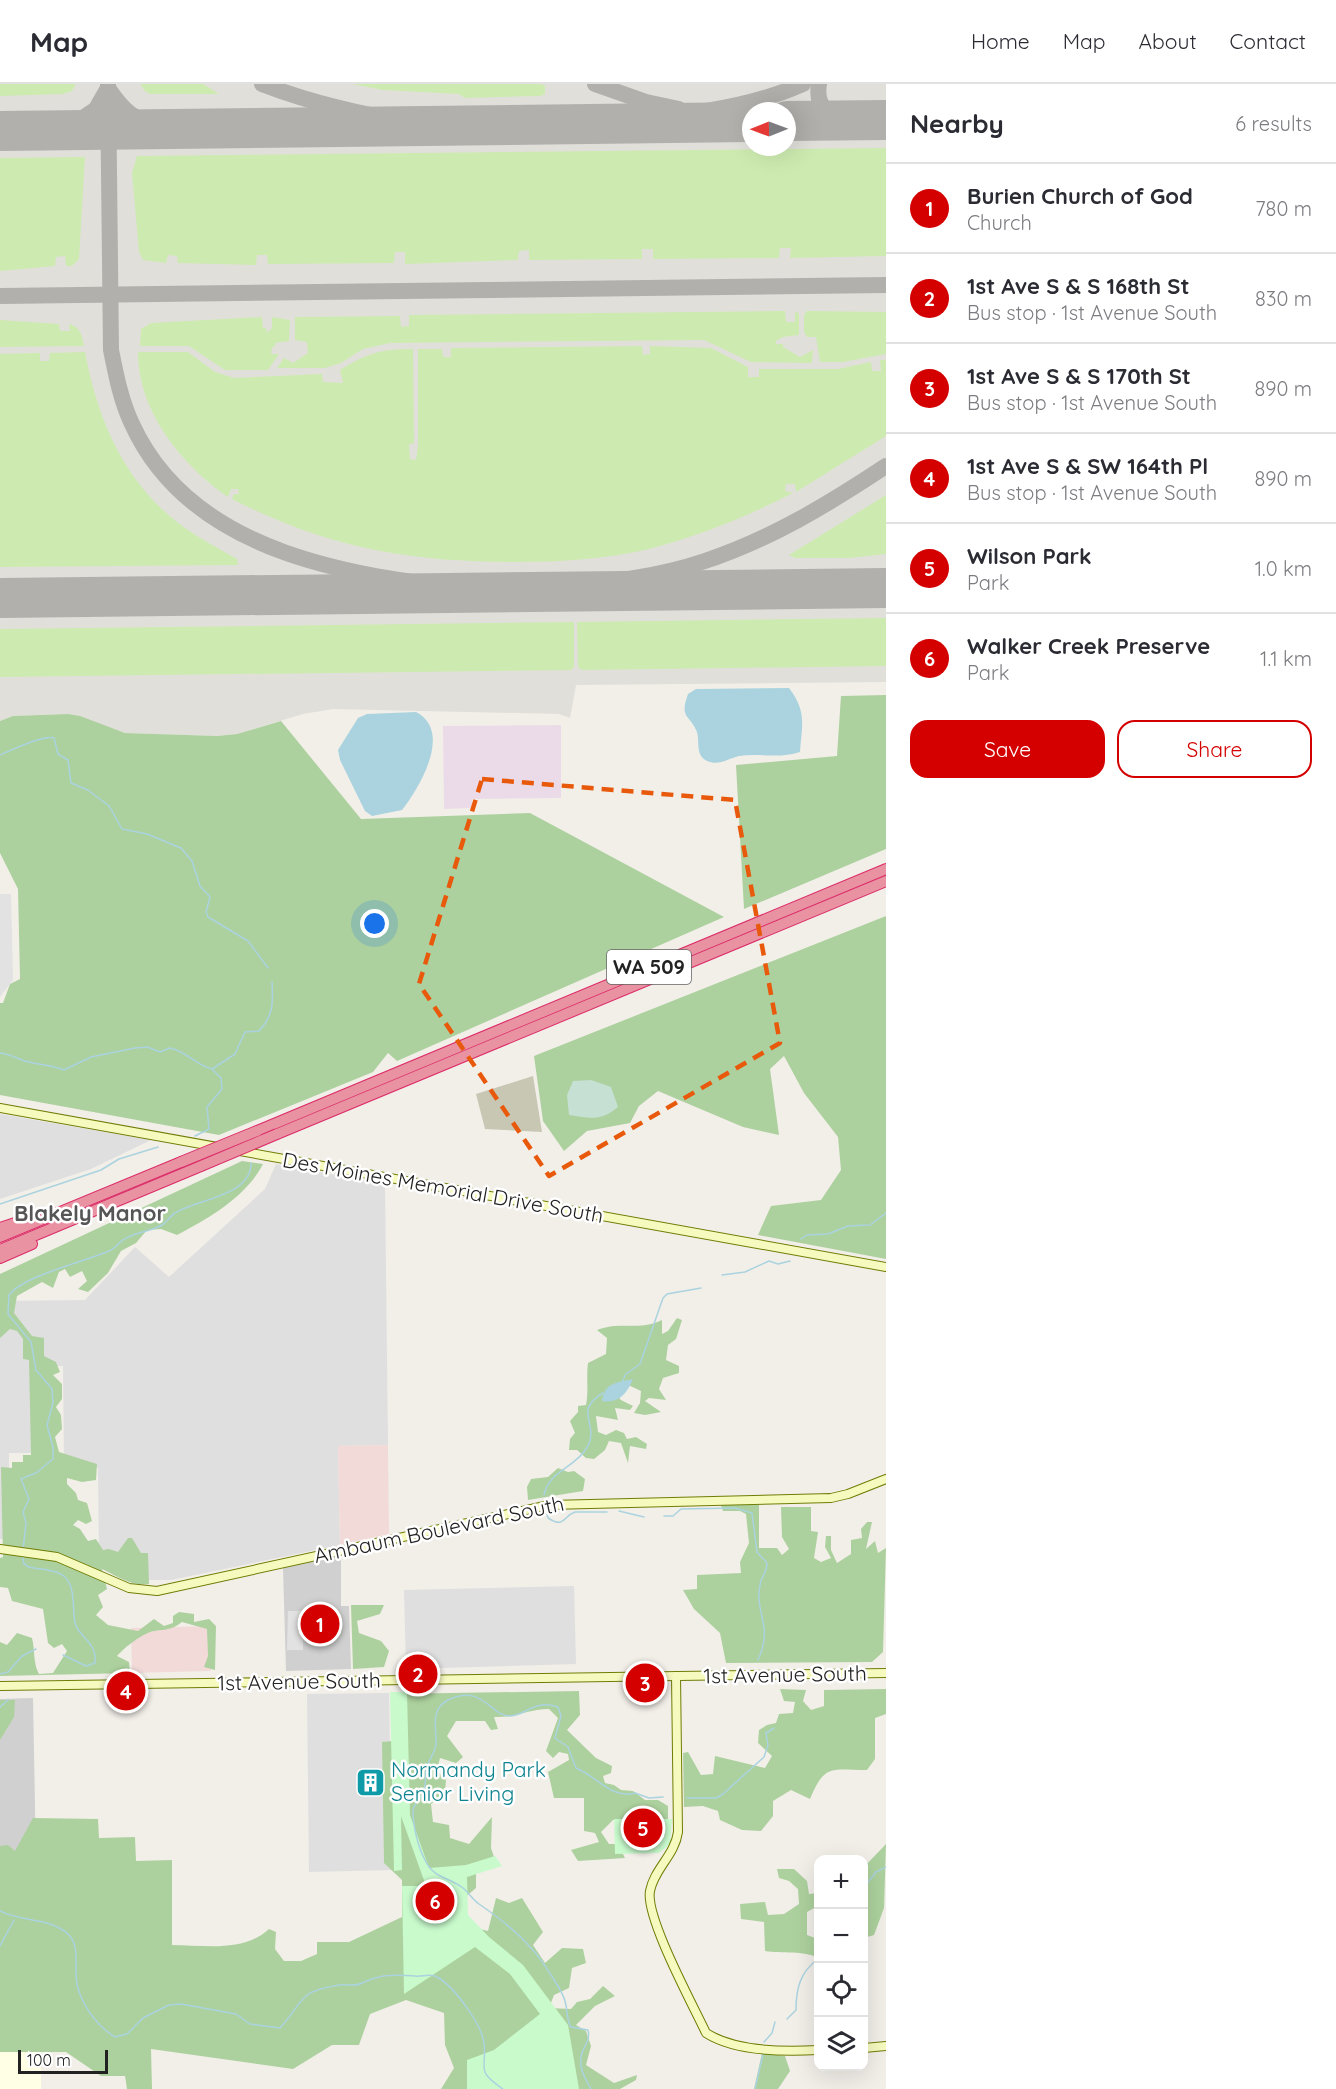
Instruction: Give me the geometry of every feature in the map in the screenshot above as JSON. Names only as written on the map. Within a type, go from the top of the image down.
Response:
[{"type":"highway","name":"WA 509","points":[[412,1072],[886,868]]},
{"type":"highway","name":"WA 509","points":[[0,1237],[257,1131],[368,1090],[886,880]]},
{"type":"highway","name":"WA 509","points":[[0,1250],[277,1134],[368,1090]]},
{"type":"highway","points":[[0,1258],[103,1212],[124,1200]]},
{"type":"highway","points":[[0,1228],[48,1212],[65,1211]]},
{"type":"main road","name":"Des Moines Memorial Drive South","points":[[0,1108],[886,1266]]},
{"type":"main road","name":"Ambaum Boulevard South","points":[[4,1549],[33,1551],[81,1565],[129,1588],[157,1591],[549,1504],[831,1498],[886,1479]]},
{"type":"main road","name":"1st Avenue South","points":[[0,1686],[886,1673]]},
{"type":"main road","points":[[676,1676],[679,1827],[677,1840],[652,1882],[651,1910],[706,2033],[720,2040],[760,2048],[814,2050]]},
{"type":"main road","points":[[868,2048],[886,2046]]},
{"type":"highlighted area","points":[[482,779],[735,800],[780,1043],[549,1176],[419,984]]},
{"type":"shaded area","points":[[0,84],[886,84],[886,682],[576,685],[570,718],[559,714],[333,709],[303,714],[237,734],[217,736],[125,733],[68,714],[13,716],[0,721]]},
{"type":"shaded area","points":[[561,725],[561,798],[472,799],[472,808],[444,809],[443,726]]},
{"type":"shaded area","points":[[0,894],[11,894],[13,980],[0,997]]},
{"type":"shaded area","points":[[533,1076],[542,1132],[485,1129],[476,1094]]},
{"type":"shaded area","points":[[591,1080],[611,1087],[618,1107],[600,1117],[569,1115],[567,1095],[573,1081]]},
{"type":"shaded area","points":[[0,1114],[151,1140],[91,1169],[0,1199]]},
{"type":"shaded area","name":"Blakely Manor","points":[[276,1164],[385,1184],[388,1445],[338,1446],[340,1545],[171,1580],[149,1580],[99,1557],[98,1468],[64,1468],[63,1366],[31,1366],[32,1453],[9,1453],[9,1539],[0,1539],[0,1301],[85,1300],[135,1247],[169,1277],[265,1189]]},
{"type":"shaded area","points":[[388,1445],[389,1534],[340,1545],[338,1446]]},
{"type":"shaded area","points":[[341,1555],[341,1606],[349,1606],[351,1669],[286,1671],[283,1568]]},
{"type":"shaded area","points":[[574,1586],[576,1664],[406,1669],[404,1590]]},
{"type":"shaded area","points":[[288,1611],[303,1611],[303,1650],[287,1650]]},
{"type":"shaded area","points":[[210,1626],[211,1671],[132,1673],[131,1628]]},
{"type":"shaded area","points":[[389,1693],[392,1870],[309,1872],[307,1694]]},
{"type":"shaded area","points":[[33,1698],[36,1863],[0,1863],[0,1699]]},
{"type":"shaded area","points":[[41,2046],[41,2089],[0,2089],[0,2047]]},
{"type":"green space","points":[[0,84],[76,84],[72,91],[63,94],[0,96]]},
{"type":"green space","points":[[140,84],[203,84],[219,94],[150,94]]},
{"type":"green space","points":[[352,84],[541,84],[545,86],[545,94],[465,98],[459,94],[383,90]]},
{"type":"green space","points":[[886,148],[886,256],[790,258],[791,248],[780,248],[779,258],[653,259],[653,249],[642,249],[642,259],[529,260],[529,250],[519,251],[518,260],[405,264],[405,252],[395,252],[394,263],[268,264],[267,255],[257,255],[256,265],[178,263],[177,256],[168,255],[166,263],[143,260],[139,252],[132,173],[137,156],[742,150],[742,156],[796,156],[796,149]]},
{"type":"green space","points":[[85,157],[79,259],[72,266],[66,266],[65,256],[56,257],[55,266],[0,271],[0,158]]},
{"type":"green space","points":[[785,311],[786,322],[795,322],[795,311],[799,314],[799,335],[783,337],[776,341],[776,344],[783,344],[783,347],[800,357],[813,350],[812,363],[751,362],[704,340],[390,343],[363,349],[341,363],[325,368],[277,368],[284,358],[293,363],[308,353],[307,342],[295,340],[295,317],[400,316],[401,327],[409,326],[409,315]]},
{"type":"green space","points":[[807,311],[886,312],[886,354],[843,362],[820,362],[816,337],[807,337],[804,332],[804,315]]},
{"type":"green space","points":[[262,317],[263,328],[266,328],[267,333],[272,328],[272,317],[290,320],[289,341],[275,343],[275,347],[272,347],[271,354],[279,354],[268,370],[225,370],[189,346],[140,346],[141,329],[151,323]]},
{"type":"green space","points":[[0,320],[59,324],[60,331],[70,331],[69,324],[73,325],[82,335],[84,346],[0,347]]},
{"type":"green space","points":[[642,346],[643,355],[650,354],[650,346],[711,348],[748,367],[748,377],[759,377],[759,369],[838,369],[871,362],[872,371],[881,371],[880,360],[886,360],[886,436],[796,492],[795,484],[786,484],[785,491],[793,493],[775,502],[704,532],[649,549],[600,558],[517,562],[405,555],[370,549],[302,530],[232,499],[234,494],[239,494],[238,489],[231,489],[228,497],[179,453],[154,416],[140,374],[138,352],[188,352],[215,372],[234,378],[322,374],[323,382],[343,383],[340,370],[359,360],[383,351],[413,349],[414,443],[409,444],[410,459],[416,460],[418,349],[442,349],[443,357],[451,357],[451,348]]},
{"type":"green space","points":[[85,352],[98,403],[107,427],[131,472],[146,493],[185,528],[237,559],[238,565],[0,567],[0,354],[40,353],[40,361],[49,361],[50,353]]},
{"type":"green space","points":[[886,495],[886,554],[849,558],[795,558],[789,555]]},
{"type":"green space","points":[[886,618],[886,666],[582,670],[578,667],[577,622]]},
{"type":"green space","points":[[574,622],[574,667],[571,670],[0,677],[0,629]]},
{"type":"green space","points":[[886,695],[886,849],[744,909],[736,765],[837,756],[841,696]]},
{"type":"green space","points":[[68,714],[80,716],[125,733],[217,736],[237,734],[281,721],[361,819],[530,813],[724,917],[397,1061],[388,1053],[373,1072],[219,1135],[0,1095],[0,1003],[3,1003],[10,984],[20,979],[18,889],[0,853],[0,721],[13,716]]},
{"type":"green space","points":[[886,916],[886,1259],[758,1235],[771,1206],[821,1200],[841,1170],[838,1137],[804,1093],[784,1056],[770,1069],[779,1135],[743,1127],[658,1091],[639,1106],[630,1123],[587,1131],[564,1151],[543,1121],[534,1056]]},
{"type":"green space","points":[[242,1161],[263,1164],[247,1187],[214,1214],[177,1235],[161,1229],[147,1230],[136,1243],[121,1251],[108,1273],[88,1292],[78,1289],[87,1281],[82,1271],[70,1277],[65,1269],[59,1272],[53,1288],[42,1282],[17,1296],[14,1313],[32,1336],[44,1338],[44,1356],[56,1362],[60,1372],[53,1375],[62,1384],[62,1399],[56,1407],[61,1415],[62,1429],[55,1437],[59,1452],[97,1464],[96,1480],[82,1482],[67,1478],[67,1484],[76,1493],[78,1500],[87,1503],[92,1521],[86,1524],[78,1520],[73,1525],[80,1529],[88,1541],[96,1539],[103,1550],[118,1552],[128,1538],[132,1538],[141,1553],[148,1553],[149,1584],[130,1582],[102,1569],[107,1589],[98,1595],[103,1607],[96,1615],[108,1625],[138,1631],[154,1619],[164,1626],[173,1623],[173,1616],[179,1612],[194,1614],[194,1622],[209,1619],[216,1626],[215,1670],[204,1667],[208,1656],[207,1629],[182,1622],[172,1628],[145,1634],[120,1652],[117,1656],[129,1662],[130,1673],[0,1676],[0,1642],[7,1645],[17,1633],[32,1638],[39,1674],[53,1673],[67,1651],[62,1644],[54,1648],[48,1643],[43,1609],[12,1601],[8,1588],[0,1587],[0,1558],[3,1557],[1,1467],[12,1468],[12,1462],[23,1462],[23,1455],[31,1455],[29,1360],[23,1359],[23,1339],[17,1331],[10,1329],[0,1338],[0,1274]]},
{"type":"green space","points":[[677,1318],[682,1320],[676,1339],[668,1345],[666,1360],[679,1366],[679,1373],[663,1378],[659,1389],[666,1400],[649,1398],[645,1401],[661,1412],[645,1415],[634,1413],[640,1403],[641,1391],[626,1384],[613,1391],[621,1400],[633,1406],[630,1410],[615,1408],[618,1420],[596,1416],[598,1432],[606,1435],[616,1430],[624,1433],[627,1439],[636,1437],[647,1444],[646,1449],[630,1446],[628,1463],[621,1443],[609,1441],[605,1450],[594,1459],[586,1458],[577,1450],[569,1450],[570,1439],[575,1433],[570,1421],[578,1412],[578,1406],[586,1405],[588,1363],[606,1354],[607,1338],[597,1330],[613,1326],[646,1325],[662,1320],[662,1334],[668,1331]]},
{"type":"green space","points":[[558,1468],[568,1472],[574,1471],[585,1479],[583,1491],[528,1500],[527,1487],[531,1479],[548,1477]]},
{"type":"green space","points":[[721,1505],[759,1505],[759,1548],[777,1548],[782,1555],[789,1549],[782,1537],[781,1507],[811,1507],[811,1531],[818,1532],[814,1558],[821,1562],[831,1558],[825,1547],[826,1536],[831,1536],[831,1550],[837,1563],[851,1554],[851,1540],[862,1538],[861,1529],[867,1522],[872,1522],[866,1549],[875,1541],[878,1553],[886,1548],[883,1652],[872,1662],[726,1663],[720,1633],[694,1609],[683,1590],[697,1589],[697,1575],[741,1573],[740,1562],[749,1543],[746,1514],[740,1511],[723,1511]]},
{"type":"green space","points":[[351,1605],[384,1605],[380,1614],[357,1621],[359,1633],[381,1641],[389,1651],[384,1667],[353,1669]]},
{"type":"green space","points":[[780,1689],[806,1690],[803,1701],[811,1710],[824,1706],[824,1690],[886,1689],[886,1714],[875,1718],[875,1759],[867,1770],[837,1770],[825,1774],[815,1787],[810,1799],[791,1790],[773,1801],[773,1816],[761,1831],[742,1830],[720,1820],[718,1811],[703,1806],[684,1807],[683,1753],[688,1752],[701,1775],[713,1774],[715,1756],[765,1768],[772,1756],[758,1743],[759,1730],[776,1723],[779,1714],[793,1713],[795,1702],[784,1701]]},
{"type":"green space","points":[[579,1691],[580,1715],[567,1730],[596,1758],[612,1766],[611,1773],[603,1776],[605,1783],[621,1790],[633,1791],[645,1800],[658,1800],[668,1806],[668,1820],[613,1820],[601,1832],[609,1844],[618,1844],[625,1858],[578,1861],[571,1850],[599,1842],[595,1833],[584,1831],[584,1798],[554,1798],[548,1772],[569,1760],[568,1754],[559,1752],[553,1758],[546,1751],[558,1718],[549,1709],[494,1717],[498,1729],[491,1730],[485,1721],[456,1721],[447,1736],[463,1757],[456,1763],[440,1758],[437,1771],[446,1780],[445,1793],[431,1804],[433,1822],[449,1825],[450,1838],[469,1844],[492,1817],[491,1848],[497,1866],[476,1871],[476,1888],[462,1900],[468,1926],[488,1931],[496,1898],[509,1903],[522,1898],[543,1932],[533,1945],[545,1963],[562,1948],[583,1949],[586,1963],[572,1968],[569,1988],[554,1995],[549,2008],[571,2009],[577,2002],[590,1999],[603,1986],[615,1996],[595,2006],[576,2025],[586,2031],[591,2046],[586,2065],[614,2083],[637,2075],[636,2080],[620,2089],[441,2089],[454,2068],[445,2045],[444,2013],[406,2000],[370,2014],[359,2045],[332,2045],[293,2069],[151,2049],[152,2089],[127,2089],[125,2076],[101,2076],[66,2052],[0,2052],[0,1846],[8,1845],[15,1851],[33,1818],[98,1819],[99,1838],[135,1837],[136,1861],[172,1860],[172,1945],[236,1945],[259,1937],[269,1929],[276,1932],[275,1949],[284,1961],[301,1961],[317,1954],[317,1942],[349,1942],[402,1917],[402,1880],[384,1863],[382,1742],[392,1741],[391,1694]]},
{"type":"green space","points":[[390,1692],[407,1692],[410,1815],[429,1868],[466,1865],[495,1856],[502,1866],[467,1877],[468,1915],[489,1937],[523,1965],[568,2025],[579,2089],[467,2089],[467,2060],[494,2050],[540,2014],[510,1974],[475,1947],[404,1994],[402,1886],[426,1886],[401,1816],[402,1870],[394,1871]]},
{"type":"green space","points":[[0,1700],[15,1700],[14,1717],[0,1740]]},
{"type":"green space","points":[[614,1819],[672,1819],[670,1844],[659,1853],[615,1854]]},
{"type":"green space","points":[[886,1844],[884,1908],[874,1935],[868,1937],[868,1909],[868,1863]]},
{"type":"green space","points":[[777,1869],[794,1869],[807,1881],[809,1894],[814,1893],[814,1908],[807,1912],[807,1935],[814,1938],[814,1957],[800,1953],[765,1951],[764,1922],[741,1919],[740,1904],[765,1902],[768,1915],[784,1914],[799,1904],[798,1889],[789,1881],[779,1878]]},
{"type":"green space","points":[[762,2053],[785,2056],[790,2071],[778,2089],[754,2089]]},
{"type":"water","points":[[789,688],[801,711],[800,752],[785,755],[739,756],[715,763],[703,758],[699,752],[697,732],[685,712],[688,694],[696,689]]},
{"type":"water","points":[[416,712],[427,721],[432,732],[433,745],[430,760],[417,788],[402,810],[372,816],[365,811],[340,760],[338,750],[358,718],[367,714]]},
{"type":"water","points":[[633,1379],[621,1397],[613,1401],[602,1401],[603,1395],[612,1384]]},
{"type":"waterway","points":[[0,755],[36,740],[54,738],[58,754],[68,760],[71,783],[88,790],[109,806],[122,829],[147,834],[181,848],[192,861],[200,886],[210,897],[206,912],[208,917],[248,941],[268,968]]},
{"type":"waterway","points":[[195,1136],[209,1129],[207,1107],[222,1089],[221,1078],[212,1069],[235,1054],[245,1032],[259,1031],[264,1025],[270,1014],[272,982]]},
{"type":"waterway","points":[[0,1053],[64,1070],[91,1057],[135,1048],[147,1047],[160,1052],[170,1048],[212,1069]]},
{"type":"waterway","points":[[0,1204],[101,1170],[119,1159],[158,1147]]},
{"type":"waterway","points":[[23,1550],[26,1523],[23,1512],[29,1499],[21,1479],[36,1473],[53,1459],[53,1447],[47,1425],[53,1403],[52,1389],[36,1370],[31,1342],[8,1314],[9,1295],[16,1288],[41,1275],[111,1250],[127,1237],[162,1225],[173,1214],[184,1208],[232,1190],[249,1174],[251,1163]]},
{"type":"waterway","points":[[801,1239],[807,1235],[828,1234],[848,1226],[870,1225],[886,1213]]},
{"type":"waterway","points":[[722,1275],[745,1272],[769,1261],[778,1264],[790,1261]]},
{"type":"waterway","points":[[622,1382],[626,1374],[640,1364],[663,1298],[667,1294],[701,1288]]},
{"type":"waterway","points":[[544,1495],[546,1487],[556,1475],[575,1461],[586,1449],[591,1433],[589,1406],[603,1393]]},
{"type":"waterway","points":[[664,1516],[673,1516],[681,1509],[735,1508],[752,1513],[757,1552],[767,1563],[759,1595],[764,1638],[758,1660]]},
{"type":"waterway","points":[[619,1511],[644,1517]]},
{"type":"waterway","points":[[547,1514],[548,1518],[561,1522],[575,1512],[607,1512]]},
{"type":"waterway","points":[[22,1554],[24,1564],[57,1572],[65,1577],[71,1587],[75,1623],[91,1645],[95,1663],[86,1666],[63,1655]]},
{"type":"waterway","points":[[0,1674],[8,1672],[22,1656],[36,1649]]},
{"type":"waterway","points":[[591,2089],[581,2066],[588,2030],[571,2027],[563,1996],[540,1959],[519,1936],[463,1888],[433,1871],[422,1855],[416,1836],[413,1811],[424,1792],[426,1769],[435,1748],[436,1714],[442,1704],[448,1700],[470,1695],[485,1702],[497,1712],[510,1716],[537,1706],[558,1707],[561,1716],[555,1738],[568,1747],[576,1768],[619,1793],[635,1793],[649,1798],[663,1797]]},
{"type":"waterway","points":[[0,1707],[8,1700]]},
{"type":"waterway","points":[[687,1798],[716,1798],[723,1794],[764,1757],[768,1745],[766,1733],[774,1728]]},
{"type":"waterway","points":[[868,1882],[876,1872],[886,1867]]},
{"type":"waterway","points":[[0,1911],[53,1925],[69,1935],[75,1949],[76,1976],[80,1994],[88,2011],[115,2037],[127,2034],[143,2018],[169,2005],[181,2004],[236,2014],[250,2024],[280,2028],[304,1998],[316,1991],[339,1985],[357,1985],[388,1975],[435,1976],[459,1997],[473,2017],[484,2043],[485,2073],[503,2089]]},
{"type":"waterway","points":[[0,1946],[14,1920]]},
{"type":"waterway","points":[[787,2019],[796,2010],[798,1988],[803,1975],[814,1962]]},
{"type":"waterway","points":[[764,2042],[772,2033],[775,2022]]},
{"type":"waterway","points":[[755,2089],[763,2054]]},
{"type":"taxiway","points":[[108,84],[111,350],[119,388],[128,415],[160,469],[196,505],[238,532],[285,553],[336,568],[388,578],[489,592]]},
{"type":"taxiway","points":[[262,84],[305,99],[348,110],[436,126]]},
{"type":"taxiway","points":[[595,84],[646,102],[679,109]]},
{"type":"taxiway","points":[[564,124],[686,114],[716,109],[775,95],[803,84]]},
{"type":"taxiway","points":[[819,84],[819,99],[825,110],[836,117],[851,121]]},
{"type":"taxiway","points":[[65,130],[96,109],[108,88],[130,113],[160,129]]},
{"type":"taxiway","points":[[853,121],[886,115]]},
{"type":"taxiway","points":[[796,117],[836,119]]},
{"type":"taxiway","points":[[0,129],[10,131]]},
{"type":"taxiway","points":[[0,296],[886,285]]},
{"type":"taxiway","points":[[520,592],[637,578],[705,561],[752,543],[798,520],[886,466]]},
{"type":"taxiway","points":[[817,589],[886,579]]},
{"type":"runway","points":[[796,121],[886,120]]},
{"type":"runway","points":[[0,131],[742,122]]},
{"type":"runway","points":[[0,598],[886,588]]},
{"type":"place","name":"Burien Church of God","points":[[320,1624]]},
{"type":"place","name":"1st Ave S & S 168th St","points":[[418,1674]]},
{"type":"place","name":"1st Ave S & S 170th St","points":[[645,1683]]},
{"type":"place","name":"1st Ave S & SW 164th Pl","points":[[126,1691]]},
{"type":"place","name":"Normandy Park Senior Living","points":[[370,1782]]},
{"type":"place","name":"Wilson Park","points":[[643,1828]]},
{"type":"place","name":"Walker Creek Preserve","points":[[435,1901]]},
{"type":"district","name":"Blakely Manor","points":[[90,1213]]}]
